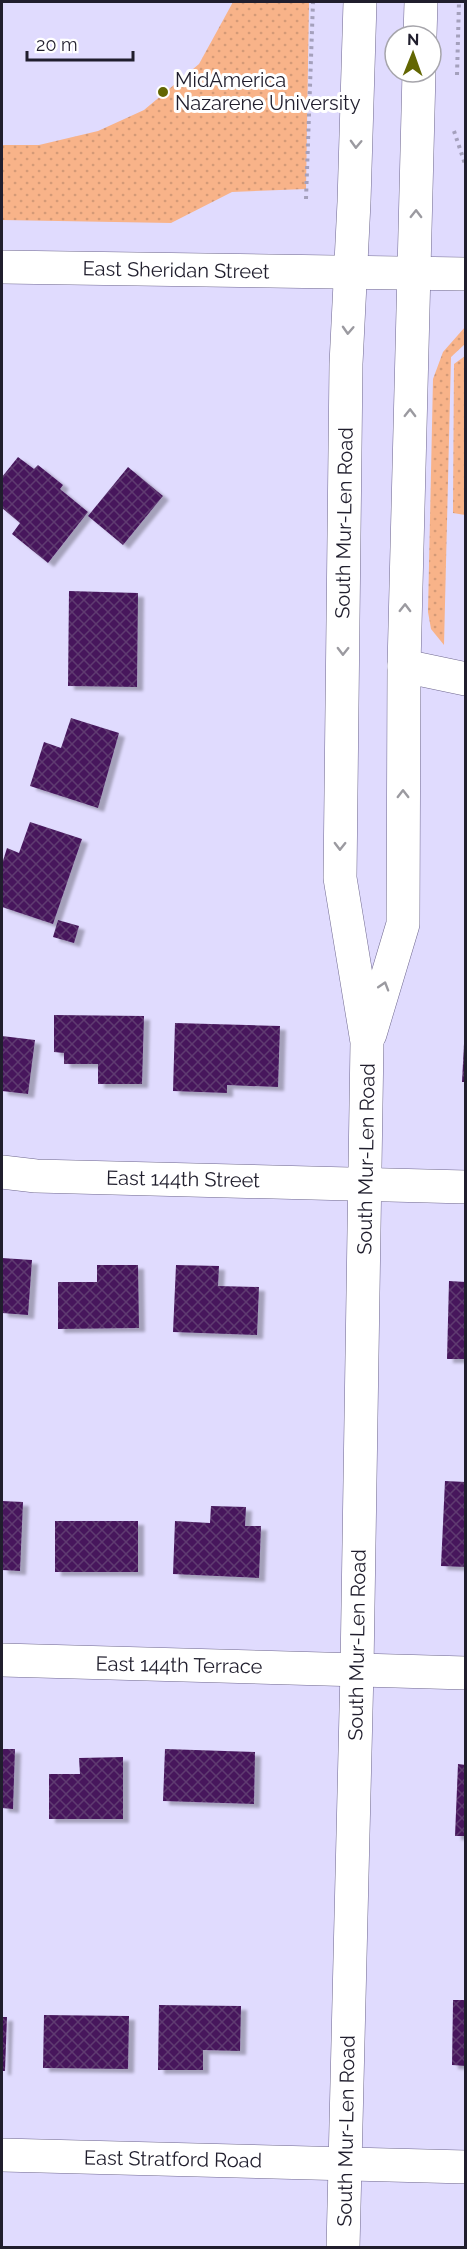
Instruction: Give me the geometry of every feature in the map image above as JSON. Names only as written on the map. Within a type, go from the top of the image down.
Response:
[{"type":"main road","name":"South Mur-Len Road","points":[[343,2247],[357,1669],[367,1042],[340,878],[346,364],[360,2]]},
{"type":"main road","points":[[420,24],[421,2]]},
{"type":"main road","name":"South Mur-Len Road","points":[[367,1042],[403,924],[404,666],[416,273],[419,84]]},
{"type":"main road","name":"East Sheridan Street","points":[[2,267],[465,274]]},
{"type":"main road","points":[[404,666],[465,679]]},
{"type":"main road","name":"East 144th Street","points":[[2,1172],[36,1176],[465,1187]]},
{"type":"main road","name":"East 144th Terrace","points":[[2,1660],[465,1673]]},
{"type":"main road","name":"East Stratford Road","points":[[2,2155],[345,2162],[465,2167]]},
{"type":"path","points":[[306,199],[313,2]]},
{"type":"path","points":[[456,84],[459,2]]},
{"type":"path","points":[[455,119],[454,131],[465,167]]},
{"type":"shaded area","points":[[233,2],[309,2],[306,189],[232,192],[171,223],[2,220],[2,145],[39,145],[98,131],[144,110],[199,64]]},
{"type":"shaded area","points":[[465,327],[465,344],[451,357],[444,645],[431,629],[428,612],[433,379],[443,352]]},
{"type":"shaded area","points":[[465,356],[465,515],[453,513],[454,364]]},
{"type":"building","points":[[18,457],[34,469],[38,465],[63,485],[60,489],[88,512],[48,563],[12,534],[20,523],[2,508],[2,477]]},
{"type":"building","points":[[128,467],[163,496],[123,545],[88,516]]},
{"type":"building","points":[[69,591],[138,593],[137,687],[68,686]]},
{"type":"building","points":[[71,718],[119,733],[98,808],[30,786],[44,742],[61,748]]},
{"type":"building","points":[[30,822],[82,839],[53,924],[2,907],[2,864],[7,848],[19,853]]},
{"type":"building","points":[[58,920],[79,926],[74,943],[53,937]]},
{"type":"building","points":[[54,1015],[144,1016],[142,1084],[98,1084],[98,1064],[64,1064],[64,1053],[54,1052]]},
{"type":"building","points":[[175,1023],[280,1026],[278,1087],[227,1085],[227,1093],[173,1091]]},
{"type":"building","points":[[2,1036],[35,1040],[28,1094],[2,1091]]},
{"type":"building","points":[[464,1044],[466,1044],[466,1082],[462,1082]]},
{"type":"building","points":[[2,1258],[32,1260],[28,1315],[2,1313]]},
{"type":"building","points":[[97,1265],[138,1265],[139,1328],[58,1329],[58,1282],[97,1282]]},
{"type":"building","points":[[176,1265],[219,1266],[218,1286],[259,1287],[257,1335],[173,1332]]},
{"type":"building","points":[[449,1281],[466,1282],[466,1359],[447,1359]]},
{"type":"building","points":[[445,1481],[466,1482],[466,1567],[441,1566]]},
{"type":"building","points":[[2,1501],[23,1502],[20,1571],[2,1570]]},
{"type":"building","points":[[211,1506],[246,1507],[245,1526],[261,1526],[259,1578],[173,1574],[175,1521],[210,1523]]},
{"type":"building","points":[[55,1521],[138,1521],[138,1572],[55,1572]]},
{"type":"building","points":[[2,1749],[15,1749],[13,1809],[2,1808]]},
{"type":"building","points":[[165,1749],[255,1752],[254,1804],[163,1801]]},
{"type":"building","points":[[123,1757],[123,1819],[49,1819],[49,1774],[80,1774],[79,1758]]},
{"type":"building","points":[[458,1764],[466,1765],[466,1836],[455,1836]]},
{"type":"building","points":[[453,2000],[466,2000],[466,2066],[452,2065]]},
{"type":"building","points":[[159,2005],[241,2006],[240,2051],[203,2050],[203,2070],[158,2070]]},
{"type":"building","points":[[44,2015],[129,2016],[128,2069],[43,2068]]},
{"type":"building","points":[[2,2017],[7,2017],[5,2071],[2,2071]]},
{"type":"place","name":"MidAmerica Nazarene University","points":[[163,92]]}]
